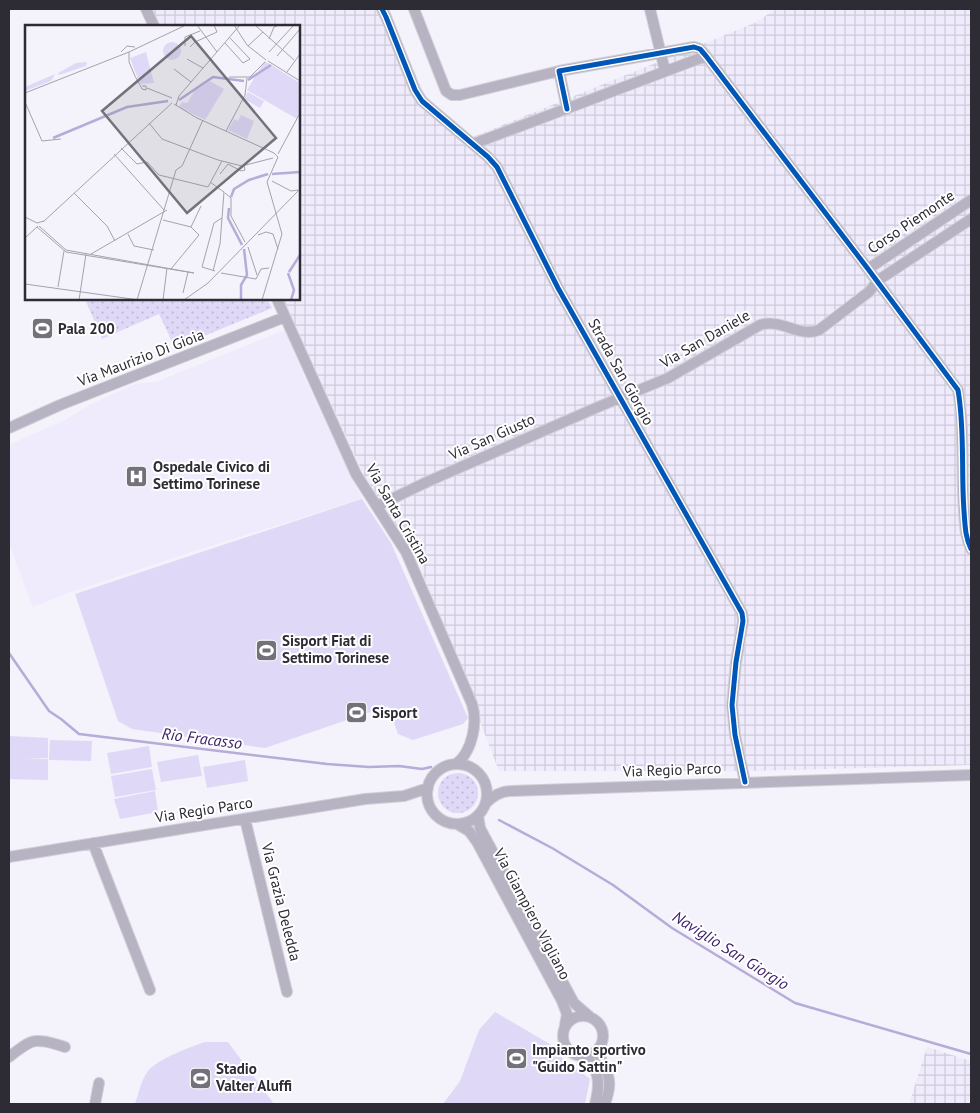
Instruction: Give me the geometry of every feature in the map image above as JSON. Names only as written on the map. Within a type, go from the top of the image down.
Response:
[{"type":"street","points":[[146,9],[154,25]]},
{"type":"street","name":"Strada San Giorgio","points":[[382,9],[415,90],[422,101],[488,157],[497,167],[558,288],[742,614],[743,621],[736,662],[732,705],[735,735],[745,782]]},
{"type":"street","points":[[414,9],[446,91],[452,95],[460,95],[559,72],[660,52],[700,49],[958,390],[962,411],[963,502],[967,541],[971,549]]},
{"type":"street","points":[[650,9],[665,72]]},
{"type":"street","points":[[473,144],[706,56]]},
{"type":"street","points":[[559,72],[567,109]]},
{"type":"street","name":"Corso Piemonte","points":[[868,269],[971,200]]},
{"type":"street","name":"Corso Piemonte","points":[[877,281],[971,219]]},
{"type":"street","points":[[938,222],[947,235]]},
{"type":"street","name":"Via San Daniele","points":[[621,398],[668,378],[763,324],[775,323],[805,332],[815,331],[870,290],[877,281]]},
{"type":"street","name":"Via Santa Cristina","points":[[276,300],[356,474],[406,552],[472,704],[474,724],[468,748],[465,756],[456,764]]},
{"type":"street","name":"Via Maurizio Di Gioia","points":[[9,428],[60,405],[285,317]]},
{"type":"street","name":"Via San Giusto","points":[[377,506],[428,481],[621,398]]},
{"type":"street","points":[[468,748],[476,772]]},
{"type":"street","points":[[456,764],[467,766],[476,772],[485,783],[487,796],[486,802],[478,815],[467,822],[458,824],[448,823],[433,812],[428,803],[428,788],[438,771],[446,766],[456,764]]},
{"type":"street","name":"Via Regio Parco","points":[[486,802],[492,796],[504,791],[971,775]]},
{"type":"street","name":"Via Regio Parco","points":[[485,783],[504,791]]},
{"type":"street","name":"Via Regio Parco","points":[[9,857],[365,799],[404,796],[428,788]]},
{"type":"street","name":"Via Regio Parco","points":[[404,796],[420,799],[428,803]]},
{"type":"street","name":"Via Giampiero Vigliano","points":[[478,815],[480,828],[574,1003],[589,1016]]},
{"type":"street","name":"Via Grazia Deledda","points":[[245,818],[287,992]]},
{"type":"street","name":"Via Giampiero Vigliano","points":[[458,824],[469,832],[477,842],[562,1002],[567,1014],[565,1025]]},
{"type":"street","points":[[93,843],[150,990]]},
{"type":"street","points":[[600,1047],[592,1054],[586,1056],[580,1056],[568,1050],[562,1038],[565,1025],[575,1017],[589,1016],[595,1019],[603,1031],[604,1038],[600,1047],[600,1058],[609,1083],[605,1104]]},
{"type":"street","points":[[9,1057],[30,1041],[40,1040],[65,1047]]},
{"type":"street","points":[[586,1056],[594,1065],[598,1076],[599,1087],[595,1104]]},
{"type":"street","points":[[95,1104],[99,1083]]},
{"type":"shaded area","points":[[151,9],[387,9],[426,98],[473,137],[757,22],[775,9],[971,9],[971,765],[752,771],[499,771],[418,561],[364,475],[283,300],[300,300],[300,25],[159,25]]},
{"type":"shaded area","points":[[85,300],[268,300],[272,308],[175,348],[159,314],[102,339]]},
{"type":"shaded area","points":[[285,330],[304,376],[362,499],[207,547],[68,593],[33,607],[9,544],[9,445],[67,419],[89,405],[135,384],[156,382]]},
{"type":"shaded area","name":"Sisport Fiat di Settimo Torinese","points":[[362,499],[391,543],[468,718],[463,724],[413,740],[398,734],[388,706],[265,748],[132,729],[118,721],[75,594]]},
{"type":"shaded area","points":[[9,736],[48,738],[48,758],[24,758],[48,759],[48,780],[9,779]]},
{"type":"shaded area","points":[[50,740],[92,741],[91,761],[49,760]]},
{"type":"shaded area","points":[[149,746],[152,767],[111,774],[107,753]]},
{"type":"shaded area","points":[[198,755],[202,776],[161,782],[157,762]]},
{"type":"shaded area","points":[[245,760],[248,781],[207,788],[203,767]]},
{"type":"shaded area","points":[[152,769],[156,790],[115,797],[111,776]]},
{"type":"shaded area","points":[[462,773],[469,776],[475,782],[478,793],[477,801],[469,810],[462,813],[454,813],[447,810],[439,801],[438,789],[441,782],[450,774]]},
{"type":"shaded area","points":[[155,791],[158,812],[120,819],[114,799]]},
{"type":"shaded area","name":"Impianto sportivo \"Guido Sattin\"","points":[[495,1012],[553,1046],[566,1063],[575,1067],[590,1079],[585,1104],[443,1104],[460,1081],[479,1030]]},
{"type":"shaded area","name":"Stadio Valter Aluffi","points":[[205,1042],[228,1042],[274,1104],[135,1104],[140,1087],[148,1071],[159,1062]]},
{"type":"shaded area","points":[[927,1047],[971,1061],[971,1104],[909,1104]]},
{"type":"waterway","name":"Rio Fracasso","points":[[9,653],[49,711],[79,734],[327,764],[369,767],[399,766],[422,769],[431,767]]},
{"type":"waterway","name":"Naviglio San Giorgio","points":[[499,820],[552,848],[613,885],[672,928],[795,1003],[971,1054]]},
{"type":"cycle path","points":[[382,9],[415,90],[422,101],[488,157],[497,167],[558,288],[742,613],[743,621],[736,662],[732,705],[735,735],[745,782]]},
{"type":"cycle path","points":[[567,109],[559,71],[694,47],[700,49],[958,390],[966,535],[971,549]]},
{"type":"place","name":"Pala 200","points":[[42,329]]},
{"type":"place","name":"Ospedale Civico di Settimo Torinese","points":[[137,476]]},
{"type":"place","name":"Sisport Fiat di Settimo Torinese","points":[[266,650]]},
{"type":"place","name":"Sisport","points":[[356,713]]},
{"type":"place","name":"Impianto sportivo \"Guido Sattin\"","points":[[516,1059]]},
{"type":"place","name":"Stadio Valter Aluffi","points":[[200,1078]]}]
